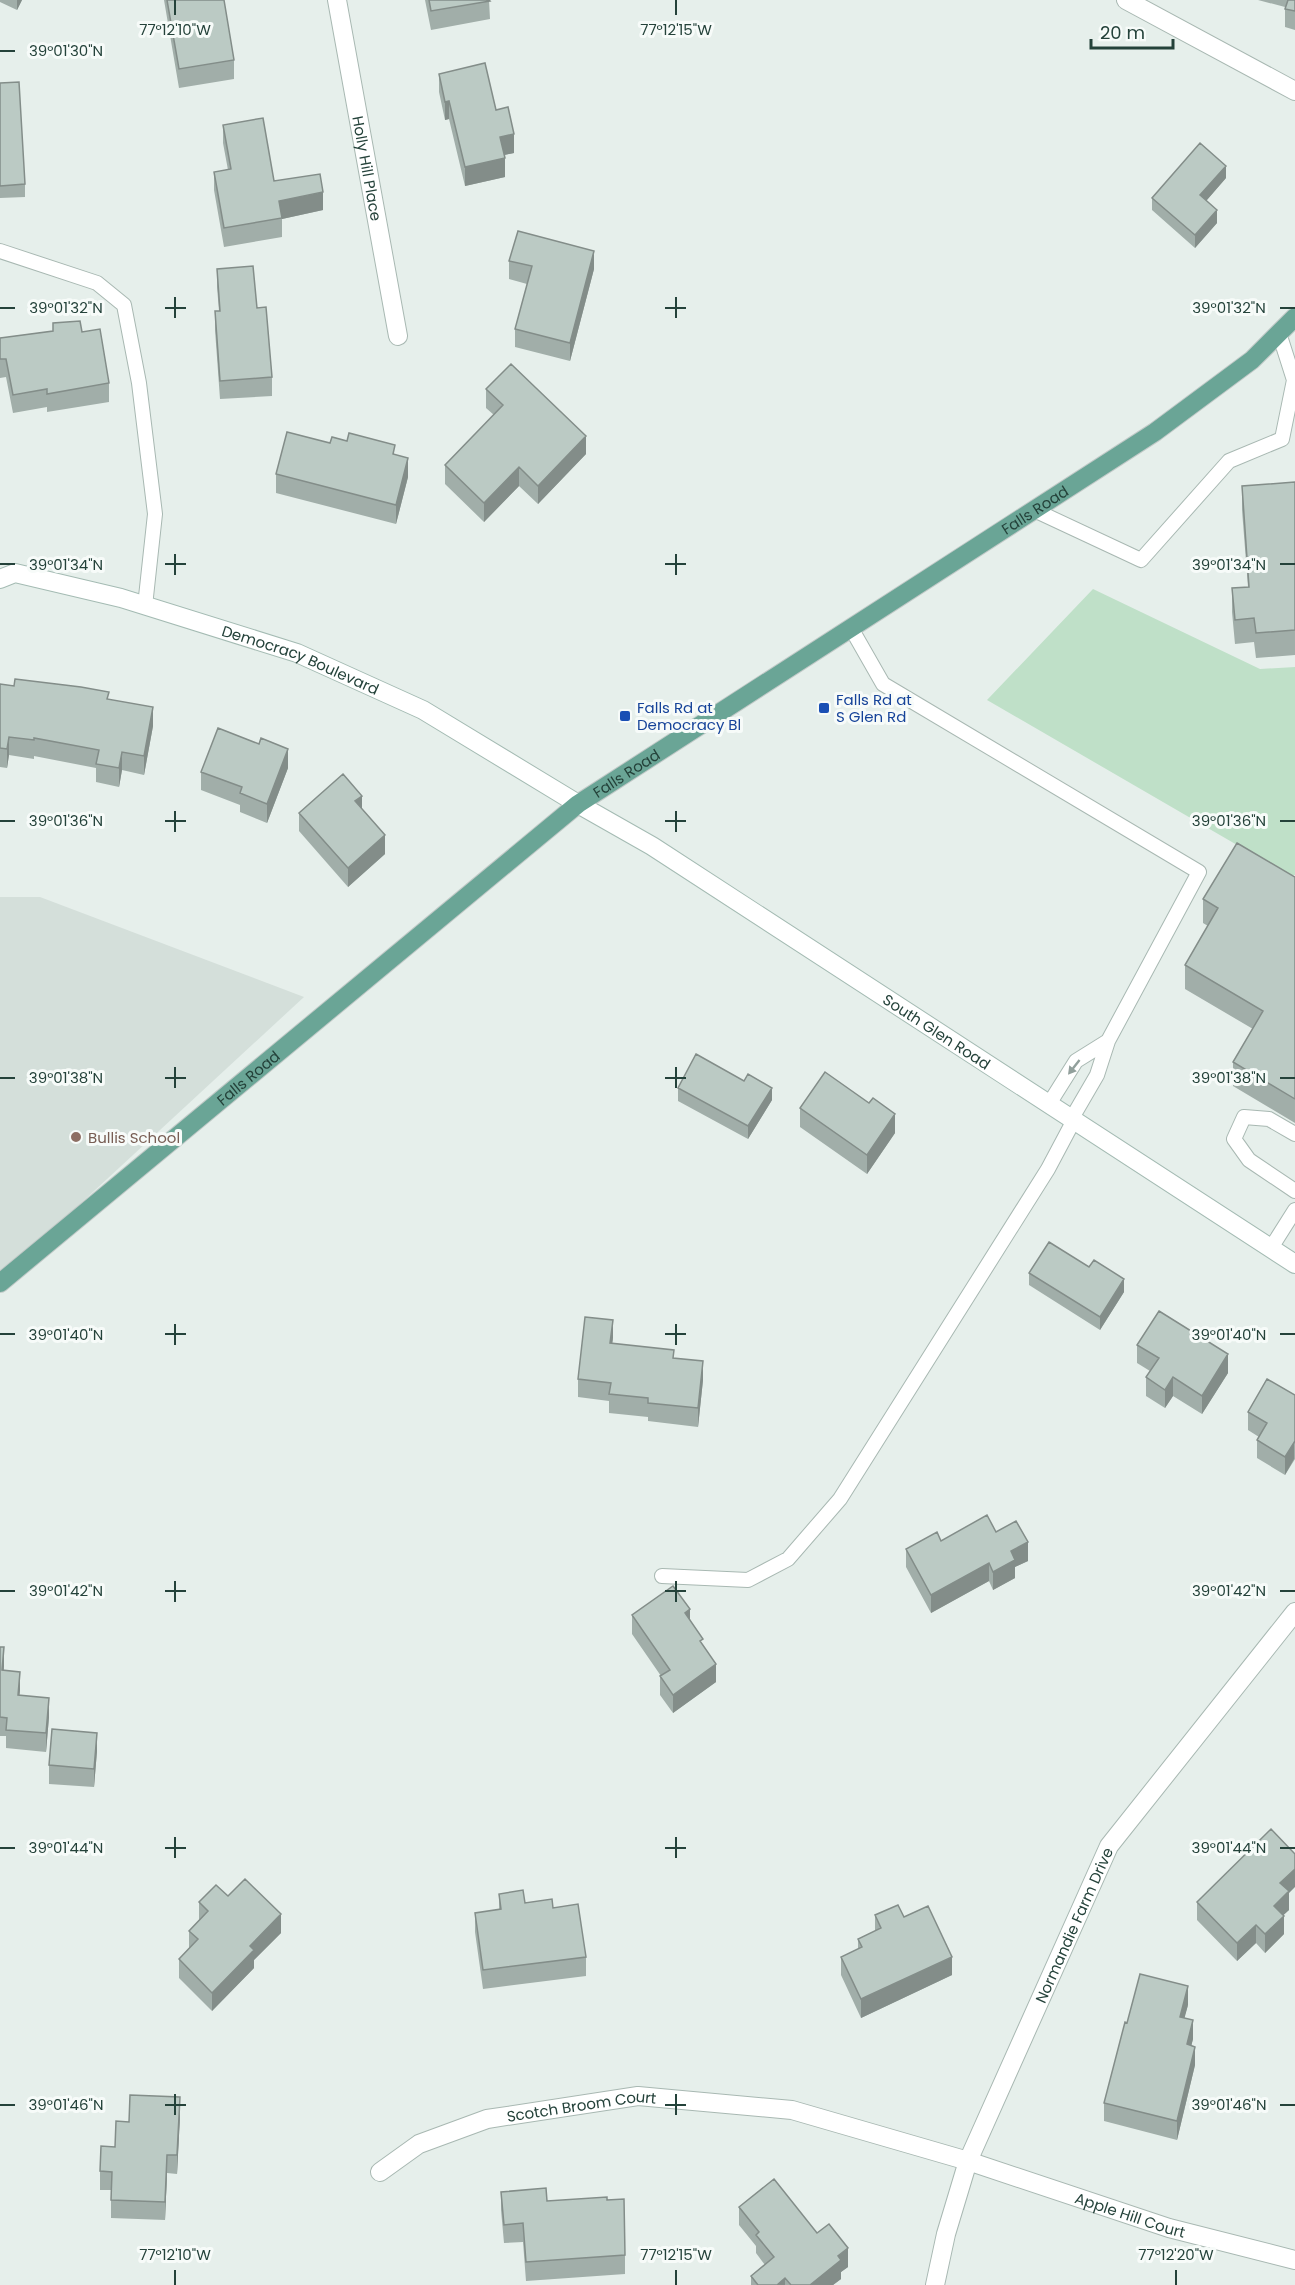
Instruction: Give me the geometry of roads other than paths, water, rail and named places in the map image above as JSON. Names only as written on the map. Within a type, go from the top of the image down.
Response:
[{"type":"main road","name":"Falls Road","points":[[0,1283],[578,804],[1155,432],[1252,360],[1295,317]]},
{"type":"street","name":"Holly Hill Place","points":[[337,0],[398,336]]},
{"type":"street","points":[[1126,0],[1295,91]]},
{"type":"street","name":"Democracy Boulevard","points":[[0,579],[15,573],[145,606],[308,657],[423,710],[578,804]]},
{"type":"street","name":"South Glen Road","points":[[578,804],[652,846],[1295,1264]]},
{"type":"street","name":"Normandie Farm Drive","points":[[935,2285],[946,2234],[968,2161],[1109,1846],[1295,1612]]},
{"type":"street","name":"Scotch Broom Court","points":[[380,2172],[419,2144],[487,2119],[638,2096],[792,2110],[968,2161]]},
{"type":"street","name":"Apple Hill Court","points":[[968,2161],[1169,2228],[1295,2260]]},
{"type":"lane","points":[[0,251],[97,283],[124,304],[139,383],[155,514],[145,606]]},
{"type":"lane","points":[[1034,510],[1141,560],[1229,461],[1282,439],[1294,380],[1279,333]]},
{"type":"lane","points":[[662,1576],[748,1580],[788,1559],[840,1499],[1048,1169],[1097,1075],[1108,1041],[1199,872],[883,684],[851,628]]},
{"type":"lane","points":[[1049,1104],[1076,1061],[1108,1041]]},
{"type":"lane","points":[[1295,1134],[1269,1119],[1244,1117],[1234,1139],[1249,1160],[1295,1191]]},
{"type":"lane","points":[[1271,1248],[1295,1210]]},
{"type":"place","name":"Falls Rd at S Glen Rd","points":[[824,708]]},
{"type":"place","name":"Falls Rd at Democracy Bl","points":[[625,716]]},
{"type":"place","name":"Bullis School","points":[[76,1137]]}]
